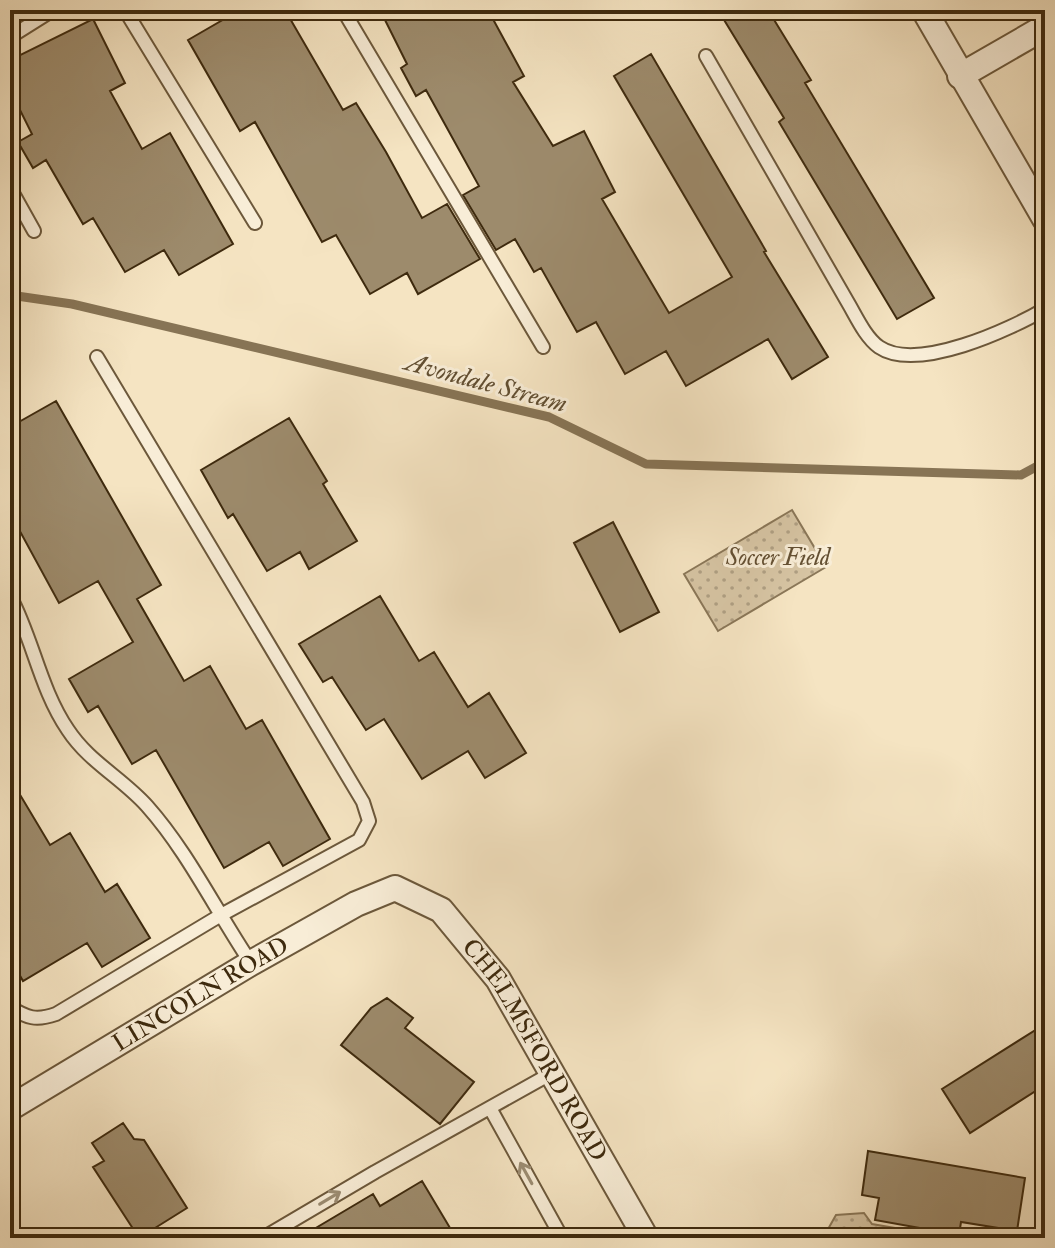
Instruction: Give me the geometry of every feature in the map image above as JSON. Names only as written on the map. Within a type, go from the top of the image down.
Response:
[{"type":"street","points":[[924,10],[1045,219]]},
{"type":"street","points":[[960,76],[1045,27]]},
{"type":"street","name":"LINCOLN ROAD","points":[[10,1108],[251,963],[356,904],[395,888]]},
{"type":"street","name":"CHELMSFORD ROAD","points":[[395,888],[441,910],[498,979],[642,1237]]},
{"type":"lane","points":[[10,37],[53,10]]},
{"type":"lane","points":[[125,10],[255,223]]},
{"type":"lane","points":[[343,10],[543,347]]},
{"type":"lane","points":[[706,56],[847,301],[871,340],[880,348],[893,353],[912,353],[979,342],[1045,309]]},
{"type":"lane","points":[[10,188],[34,231]]},
{"type":"lane","points":[[10,1007],[26,1017],[41,1019],[56,1014],[221,915],[359,840],[369,821],[363,802],[97,357]]},
{"type":"lane","points":[[10,596],[23,620],[39,673],[67,730],[91,760],[144,802],[166,828],[251,963]]},
{"type":"lane","points":[[263,1238],[552,1073]]},
{"type":"lane","points":[[490,1108],[562,1238]]},
{"type":"green space","name":"Soccer Field","points":[[792,510],[826,567],[718,631],[684,574]]},
{"type":"green space","points":[[864,1213],[872,1224],[953,1238],[823,1238],[836,1215]]},
{"type":"green space","points":[[966,1229],[1019,1238],[961,1238]]},
{"type":"building","points":[[240,10],[285,10],[343,110],[356,103],[422,218],[447,204],[480,259],[418,294],[407,273],[370,294],[336,235],[322,242],[255,122],[240,131],[188,40]]},
{"type":"building","points":[[380,10],[488,10],[524,76],[513,82],[553,146],[584,131],[615,192],[602,199],[669,313],[732,277],[614,76],[651,54],[828,357],[792,379],[768,339],[686,386],[666,351],[625,374],[596,322],[577,332],[541,268],[534,272],[515,239],[496,250],[463,195],[479,186],[426,90],[416,96],[401,68],[407,64]]},
{"type":"building","points":[[718,10],[768,10],[811,80],[805,83],[934,298],[897,319],[779,122],[784,118]]},
{"type":"building","points":[[93,19],[125,83],[110,91],[142,149],[170,133],[233,244],[179,275],[164,250],[125,272],[93,218],[83,224],[46,160],[33,168],[18,142],[32,134],[10,90],[10,60]]},
{"type":"building","points":[[56,401],[161,585],[137,599],[184,681],[210,666],[246,729],[262,720],[330,839],[283,866],[269,842],[224,868],[156,750],[132,764],[98,706],[88,712],[69,679],[133,642],[98,581],[59,603],[10,513],[10,427]]},
{"type":"building","points":[[289,418],[327,481],[323,484],[357,541],[309,569],[300,552],[267,571],[233,514],[228,518],[201,470]]},
{"type":"building","points":[[613,522],[659,612],[620,632],[574,543]]},
{"type":"building","points":[[380,596],[419,661],[434,652],[468,707],[489,693],[526,753],[485,778],[468,751],[422,779],[384,719],[366,730],[332,677],[323,682],[299,644]]},
{"type":"building","points":[[10,778],[50,845],[70,833],[105,892],[117,884],[150,938],[102,967],[87,943],[23,981],[10,958]]},
{"type":"building","points":[[387,998],[413,1018],[405,1028],[474,1082],[440,1124],[341,1045],[371,1008]]},
{"type":"building","points":[[1045,1024],[1045,1085],[970,1133],[942,1089]]},
{"type":"building","points":[[123,1123],[134,1139],[144,1140],[187,1208],[139,1238],[93,1167],[104,1161],[92,1143]]},
{"type":"building","points":[[868,1151],[1025,1178],[1017,1231],[961,1222],[959,1235],[875,1220],[879,1198],[862,1195]]},
{"type":"building","points":[[422,1181],[456,1238],[299,1238],[373,1194],[380,1206]]},
{"type":"waterway","name":"Avondale Stream","points":[[10,295],[72,304],[549,417],[646,464],[1021,475],[1045,462]]}]
